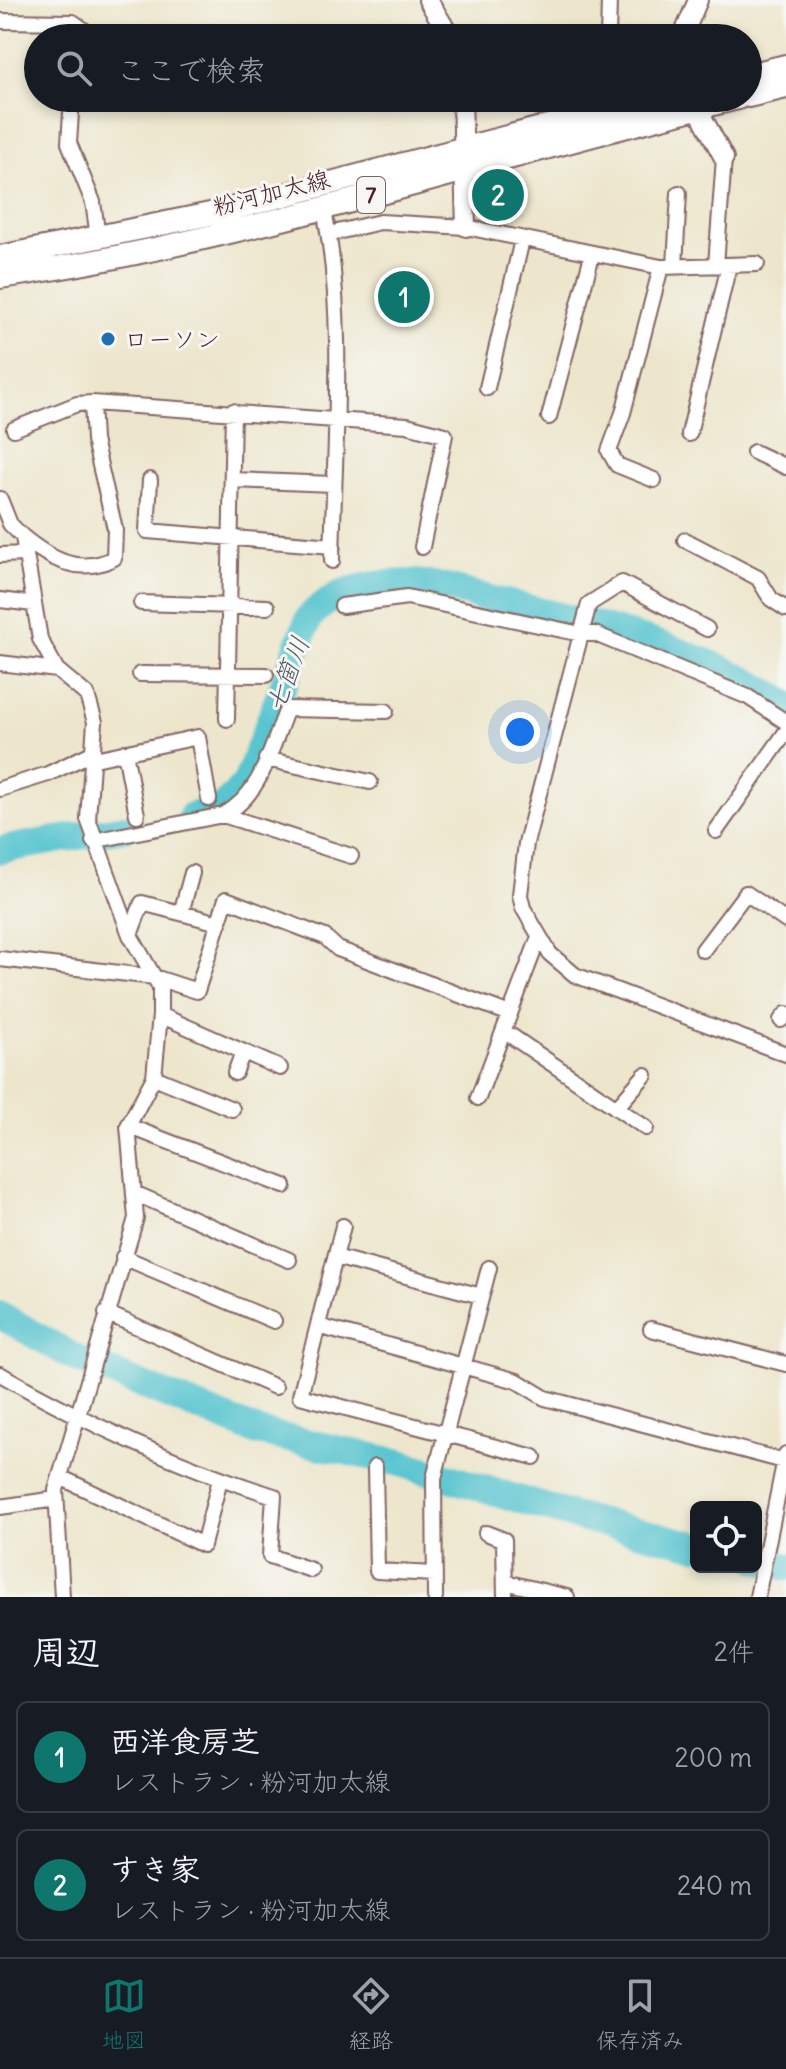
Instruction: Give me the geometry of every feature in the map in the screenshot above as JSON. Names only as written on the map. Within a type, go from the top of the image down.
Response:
[{"type":"main road","points":[[762,72],[786,66]]},
{"type":"main road","points":[[762,93],[786,87]]},
{"type":"main road","name":"粉河加太線","points":[[0,277],[172,243],[323,206],[606,114]]},
{"type":"main road","name":"粉河加太線","points":[[0,257],[465,160]]},
{"type":"street","points":[[428,0],[443,24]]},
{"type":"street","points":[[608,24],[609,0]]},
{"type":"street","points":[[688,24],[698,0]]},
{"type":"street","points":[[0,21],[75,24]]},
{"type":"street","points":[[71,112],[69,143],[93,202],[98,237]]},
{"type":"street","points":[[463,112],[466,227]]},
{"type":"street","points":[[689,434],[722,265],[724,158],[699,112]]},
{"type":"street","points":[[654,480],[617,465],[609,451],[668,266],[679,193]]},
{"type":"street","points":[[150,480],[147,531],[231,539],[332,554],[335,317],[329,234],[323,206]]},
{"type":"street","points":[[329,234],[380,222],[466,227],[592,255],[668,266],[757,264]]},
{"type":"street","points":[[487,388],[522,240]]},
{"type":"street","points":[[549,417],[592,255]]},
{"type":"street","points":[[14,429],[77,404],[92,403],[407,425],[445,435],[422,547]]},
{"type":"street","points":[[0,499],[10,524],[23,537],[61,563],[76,565],[114,558],[115,529],[94,440],[92,403]]},
{"type":"street","points":[[227,719],[233,411]]},
{"type":"street","points":[[754,452],[786,467]]},
{"type":"street","points":[[232,480],[333,484]]},
{"type":"street","points":[[23,537],[40,639],[57,670],[87,695],[93,707],[95,722],[90,757],[92,835],[130,935],[160,987],[154,1077],[128,1126],[136,1218],[91,1364],[56,1499],[62,1597]]},
{"type":"street","points":[[685,540],[758,578],[771,599],[786,609]]},
{"type":"street","points":[[0,555],[26,554]]},
{"type":"street","points":[[707,629],[622,583],[589,604],[526,843],[520,895],[550,954],[575,975],[786,1054]]},
{"type":"street","points":[[342,606],[407,597],[583,624],[595,634],[748,697],[786,722]]},
{"type":"street","points":[[0,600],[33,604]]},
{"type":"street","points":[[141,603],[267,607]]},
{"type":"street","points":[[0,663],[57,670]]},
{"type":"street","points":[[140,674],[266,675]]},
{"type":"street","points":[[223,815],[253,792],[287,709],[386,711]]},
{"type":"street","points":[[716,831],[786,732]]},
{"type":"street","points":[[0,789],[90,757],[198,737],[209,799]]},
{"type":"street","points":[[125,752],[137,815]]},
{"type":"street","points":[[266,759],[370,782]]},
{"type":"street","points":[[92,835],[223,815],[351,856]]},
{"type":"street","points":[[181,913],[192,873]]},
{"type":"street","points":[[703,950],[746,893],[786,921]]},
{"type":"street","points":[[0,959],[154,977],[197,991],[226,899],[325,937],[338,949],[510,1014]]},
{"type":"street","points":[[130,935],[142,903],[219,923]]},
{"type":"street","points":[[478,1098],[539,937]]},
{"type":"street","points":[[160,1015],[280,1068]]},
{"type":"street","points":[[504,1031],[646,1128]]},
{"type":"street","points":[[235,1073],[243,1052]]},
{"type":"street","points":[[616,1108],[645,1075]]},
{"type":"street","points":[[154,1077],[232,1109]]},
{"type":"street","points":[[128,1126],[284,1186]]},
{"type":"street","points":[[134,1193],[289,1260]]},
{"type":"street","points":[[343,1226],[300,1396],[534,1457]]},
{"type":"street","points":[[123,1257],[274,1321]]},
{"type":"street","points":[[335,1257],[481,1296]]},
{"type":"street","points":[[435,1597],[435,1472],[489,1268]]},
{"type":"street","points":[[106,1313],[275,1387]]},
{"type":"street","points":[[318,1326],[517,1381],[545,1398],[785,1457],[757,1597]]},
{"type":"street","points":[[651,1329],[786,1364]]},
{"type":"street","points":[[0,1374],[76,1418],[220,1479],[274,1496],[270,1556],[311,1570]]},
{"type":"street","points":[[375,1467],[377,1571],[435,1574]]},
{"type":"street","points":[[60,1477],[203,1545],[220,1479]]},
{"type":"street","points":[[0,1507],[56,1499]]},
{"type":"street","points":[[486,1533],[504,1540],[505,1590],[567,1597]]},
{"type":"waterway","name":"七箇川","points":[[192,816],[222,808],[246,783],[309,618],[331,599],[371,585],[434,585],[605,628],[720,668],[786,704]]},
{"type":"waterway","name":"七箇川","points":[[0,850],[124,828]]},
{"type":"waterway","points":[[0,1315],[77,1359],[258,1432],[401,1463],[577,1517],[690,1544]]},
{"type":"waterway","points":[[762,1560],[786,1567]]},
{"type":"place","name":"すき家","points":[[498,195]]},
{"type":"place","name":"西洋食房芝","points":[[404,297]]},
{"type":"place","name":"ローソン","points":[[108,339]]}]
